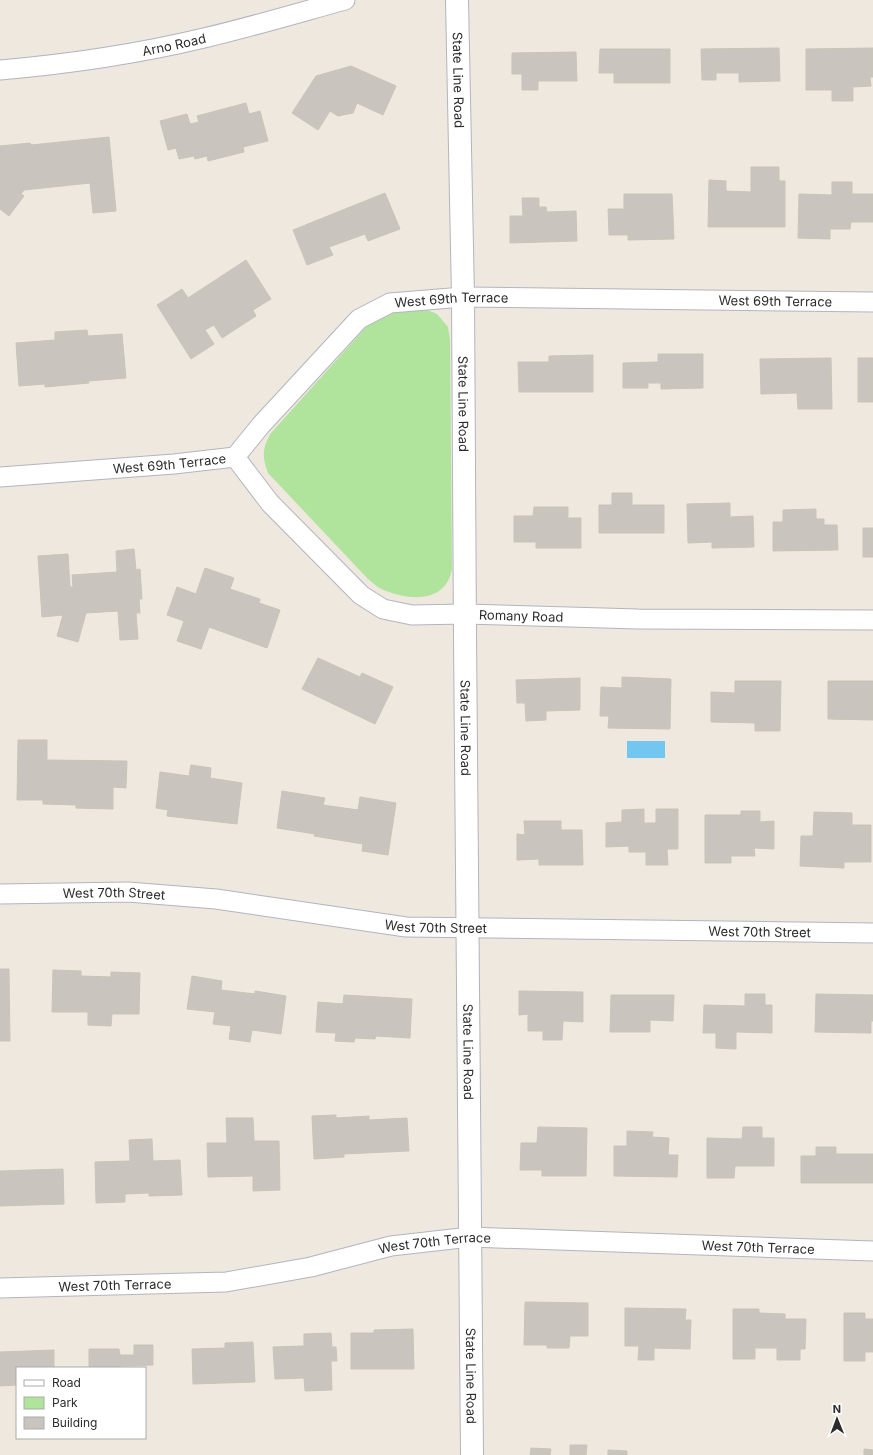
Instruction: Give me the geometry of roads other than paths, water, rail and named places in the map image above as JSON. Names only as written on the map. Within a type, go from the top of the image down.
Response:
[{"type":"main road","name":"State Line Road","points":[[457,0],[464,297],[472,1455]]},
{"type":"street","name":"Arno Road","points":[[0,70],[120,55],[205,38],[345,0]]},
{"type":"street","name":"West 69th Terrace","points":[[0,477],[174,464],[235,456],[261,425],[359,319],[390,303],[464,297],[873,302]]},
{"type":"street","name":"Romany Road","points":[[235,456],[270,502],[361,595],[383,609],[412,615],[465,614],[638,618],[873,620]]},
{"type":"street","name":"West 70th Street","points":[[0,894],[135,893],[216,900],[406,927],[873,934]]},
{"type":"street","name":"West 70th Terrace","points":[[0,1288],[226,1282],[311,1267],[392,1246],[470,1237],[873,1250]]},
{"type":"water","points":[[627,741],[665,741],[665,758],[627,758]]}]
